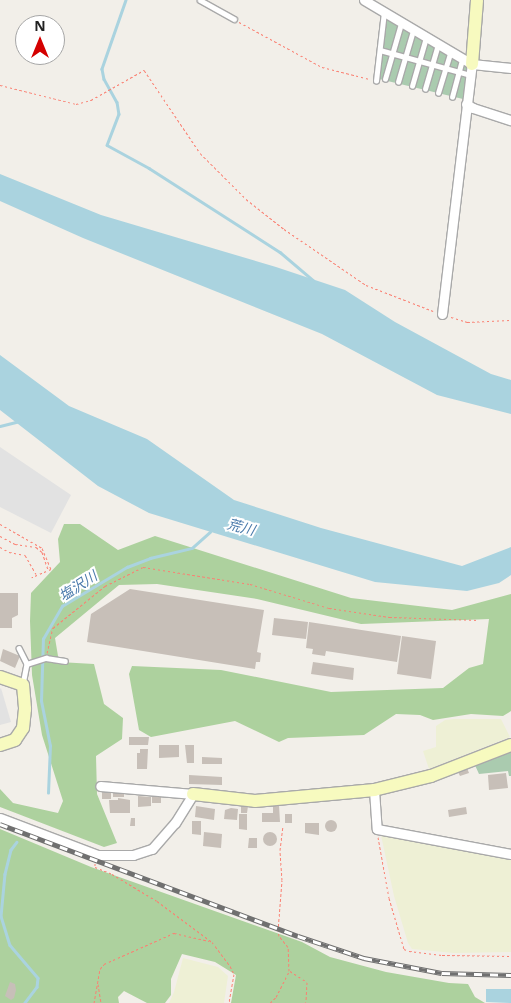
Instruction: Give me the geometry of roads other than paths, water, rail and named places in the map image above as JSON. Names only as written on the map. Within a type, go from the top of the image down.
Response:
[{"type":"street","points":[[364,0],[468,67],[511,68]]},
{"type":"street","points":[[442,314],[466,104],[468,67],[478,0]]},
{"type":"street","points":[[466,104],[472,108],[511,120]]},
{"type":"street","points":[[0,677],[23,685],[23,728],[15,740],[0,745]]},
{"type":"street","points":[[100,786],[255,801],[374,790],[431,776],[511,745]]},
{"type":"street","points":[[374,790],[377,829],[511,854]]},
{"type":"street","points":[[0,818],[98,855],[133,855],[152,848],[175,823],[193,794]]},
{"type":"lane","points":[[200,0],[234,19]]},
{"type":"lane","points":[[376,81],[384,12]]},
{"type":"lane","points":[[385,79],[400,27]]},
{"type":"lane","points":[[398,82],[412,34]]},
{"type":"lane","points":[[412,86],[424,41]]},
{"type":"lane","points":[[425,89],[437,48]]},
{"type":"lane","points":[[380,50],[458,72],[468,67]]},
{"type":"lane","points":[[438,93],[449,56]]},
{"type":"lane","points":[[452,96],[458,72],[468,67]]},
{"type":"lane","points":[[19,648],[27,664],[23,685]]},
{"type":"lane","points":[[27,664],[46,658],[65,661]]},
{"type":"water","points":[[0,174],[101,215],[276,267],[345,290],[395,322],[491,374],[511,380],[511,414],[437,395],[322,334],[83,238],[0,201]]},
{"type":"water","name":"荒川","points":[[0,355],[69,406],[147,439],[234,500],[321,528],[462,566],[511,547],[511,575],[499,583],[467,591],[375,582],[149,513],[98,486],[0,410]]},
{"type":"water","points":[[486,989],[511,989],[511,1003],[486,1002]]},
{"type":"waterway","points":[[126,0],[102,69],[104,79],[117,102],[119,114],[107,145],[149,168],[280,252],[313,280]]},
{"type":"waterway","points":[[0,426],[20,421]]},
{"type":"waterway","name":"塩沢川","points":[[48,793],[50,746],[41,701],[43,639],[62,606],[127,567],[150,558],[192,548],[210,532]]},
{"type":"waterway","name":"塩沢川","points":[[17,842],[11,850],[5,874],[1,916],[10,945],[38,978],[37,987],[25,1003]]},
{"type":"railway","points":[[0,824],[298,936],[364,958],[442,973],[511,975]]}]
